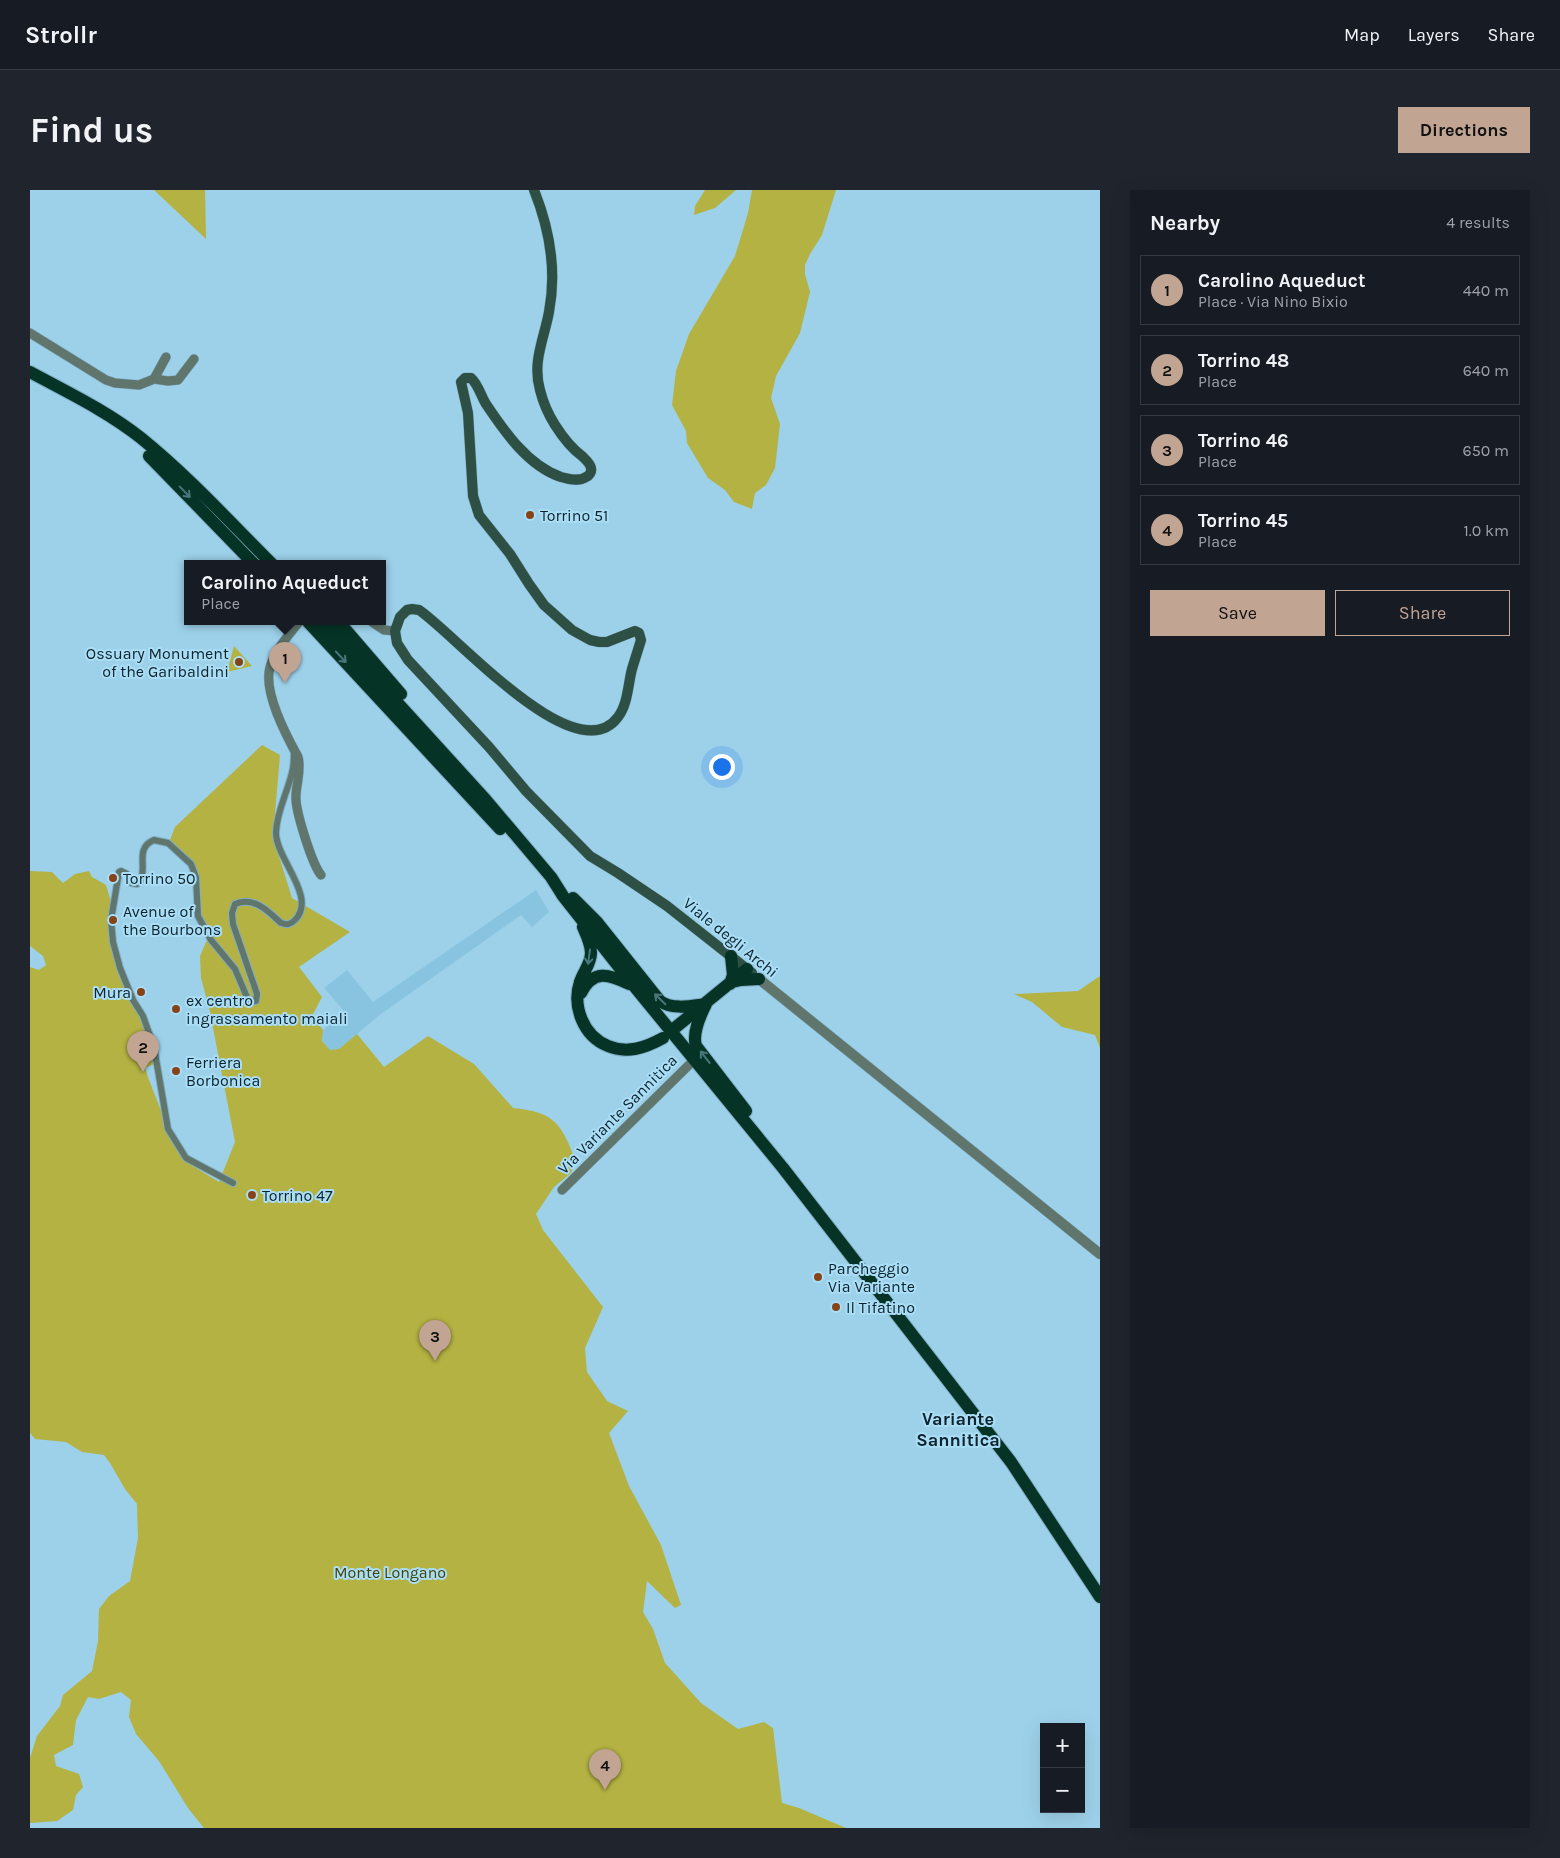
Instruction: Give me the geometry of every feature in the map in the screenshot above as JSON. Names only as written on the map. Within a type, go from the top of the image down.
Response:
[{"type":"main road","points":[[395,631],[396,623],[402,613],[412,608],[419,610],[532,706],[562,723],[585,730],[598,730],[610,724],[622,711],[641,640],[639,633],[635,631],[608,642],[590,640],[558,618],[544,605],[510,554],[479,515],[473,496],[468,413],[461,387],[461,382],[465,378],[470,378],[474,381],[486,404],[503,427],[538,466],[568,479],[583,479],[591,471],[591,467],[586,460],[578,454],[553,423],[545,405],[536,375],[537,357],[549,312],[553,279],[551,249],[546,220],[534,190]]},
{"type":"main road","points":[[30,372],[96,407],[139,436],[277,560]]},
{"type":"main road","points":[[114,420],[250,560]]},
{"type":"main road","points":[[204,495],[268,560]]},
{"type":"main road","points":[[311,625],[563,896],[783,1168],[1011,1462],[1100,1597]]},
{"type":"main road","points":[[327,625],[486,800],[551,877],[597,922],[660,1001],[666,1005],[673,1006],[706,1004]]},
{"type":"main road","points":[[341,625],[443,745],[486,800]]},
{"type":"main road","name":"Viale degli Archi","points":[[395,631],[397,643],[408,660],[573,841],[590,856],[667,906],[759,979]]},
{"type":"main road","points":[[551,877],[563,896]]},
{"type":"main road","points":[[579,916],[589,940],[591,952],[588,964],[579,982],[579,1014],[584,1026],[594,1037],[607,1046],[633,1050],[663,1038]]},
{"type":"main road","points":[[730,984],[733,974],[731,956]]},
{"type":"main road","points":[[676,1027],[747,969]]},
{"type":"main road","points":[[578,999],[584,986],[597,977],[605,975],[614,976],[634,986]]},
{"type":"main road","points":[[730,984],[741,980],[759,979]]},
{"type":"main road","points":[[706,1004],[695,1038],[696,1046],[762,1132],[783,1168]]},
{"type":"street","points":[[30,332],[106,380],[115,383],[139,385],[154,379],[168,382],[178,380],[194,358]]},
{"type":"street","points":[[154,379],[166,357]]},
{"type":"street","points":[[297,625],[276,653],[270,667],[268,680],[279,716],[300,764],[296,800],[307,843],[321,875]]},
{"type":"street","points":[[376,625],[384,630],[395,631]]},
{"type":"street","points":[[233,1183],[186,1158],[168,1129],[154,1047],[143,1016],[120,968],[113,942],[111,920],[119,872],[127,874],[131,883],[137,884],[142,878],[142,852],[145,846],[154,840],[168,843],[191,864],[196,877],[196,912],[204,929],[235,968],[249,1002],[256,1001],[257,994],[233,924],[232,913],[235,904],[249,902],[260,905],[281,923],[285,924],[293,922],[301,912],[303,905],[300,894],[278,847],[276,833],[279,810],[293,769],[294,749]]},
{"type":"street","name":"Viale degli Archi","points":[[759,979],[1100,1254]]},
{"type":"street","name":"Via Variante Sannitica","points":[[562,1190],[694,1060]]},
{"type":"shaded area","points":[[536,890],[549,912],[532,927],[521,915],[381,1014],[339,1049],[330,1050],[322,1041],[323,1030],[344,1011],[324,988],[347,970],[373,1002]]},
{"type":"green space","points":[[154,190],[205,190],[206,239]]},
{"type":"green space","points":[[705,190],[736,190],[715,208],[694,215],[695,206]]},
{"type":"green space","points":[[752,190],[836,190],[822,235],[805,265],[805,274],[810,292],[800,333],[776,376],[771,398],[780,424],[775,468],[766,485],[755,493],[752,509],[734,502],[725,490],[708,478],[687,443],[686,431],[672,405],[676,371],[689,334],[735,256],[748,213]]},
{"type":"green space","points":[[234,646],[252,666],[227,672]]},
{"type":"green space","name":"Monte Longano","points":[[262,745],[280,755],[273,837],[292,898],[350,932],[299,967],[322,997],[312,1016],[323,1030],[322,1041],[330,1050],[339,1049],[357,1034],[384,1067],[428,1036],[474,1064],[513,1108],[539,1113],[548,1117],[561,1130],[576,1162],[571,1173],[554,1187],[536,1214],[543,1230],[603,1307],[585,1348],[587,1372],[607,1401],[628,1411],[609,1433],[629,1486],[661,1545],[681,1605],[675,1608],[647,1581],[643,1612],[653,1629],[665,1663],[701,1703],[738,1729],[764,1722],[773,1728],[782,1803],[799,1808],[846,1828],[204,1828],[188,1808],[159,1761],[136,1734],[129,1717],[131,1700],[121,1692],[99,1699],[88,1697],[76,1720],[73,1745],[54,1755],[56,1766],[79,1774],[83,1787],[76,1795],[73,1810],[57,1821],[30,1823],[30,1758],[37,1736],[60,1706],[63,1695],[92,1671],[98,1641],[99,1609],[109,1596],[130,1581],[138,1538],[137,1504],[125,1489],[104,1455],[82,1452],[66,1442],[35,1439],[30,1433],[30,967],[39,970],[46,965],[43,956],[30,946],[30,871],[52,872],[63,883],[75,874],[89,871],[92,877],[106,885],[111,902],[109,919],[111,946],[120,963],[137,1012],[147,1032],[154,1064],[145,1068],[149,1080],[175,1146],[196,1168],[219,1182],[235,1142],[209,1007],[201,978],[200,956],[210,933],[201,919],[200,880],[194,863],[170,840],[175,827]]},
{"type":"green space","points":[[1100,976],[1100,1048],[1095,1035],[1062,1027],[1032,1002],[1014,994],[1078,991]]},
{"type":"place","name":"Torrino 51","points":[[530,515]]},
{"type":"place","name":"Ossuary Monument of the Garibaldini","points":[[239,662]]},
{"type":"place","name":"Carolino Aqueduct","points":[[285,683]]},
{"type":"place","name":"Torrino 50","points":[[113,878]]},
{"type":"place","name":"Avenue of the Bourbons","points":[[113,920]]},
{"type":"place","name":"Mura","points":[[141,992]]},
{"type":"place","name":"ex centro ingrassamento maiali","points":[[176,1009]]},
{"type":"place","name":"Ferriera Borbonica","points":[[176,1071]]},
{"type":"place","name":"Torrino 48","points":[[143,1072]]},
{"type":"place","name":"Torrino 47","points":[[252,1195]]},
{"type":"place","name":"Parcheggio Via Variante","points":[[818,1277]]},
{"type":"place","name":"Il Tifatino","points":[[836,1307]]},
{"type":"place","name":"Torrino 46","points":[[435,1361]]},
{"type":"place","name":"Torrino 45","points":[[605,1790]]},
{"type":"district","name":"Variante Sannitica","points":[[958,1429]]}]
